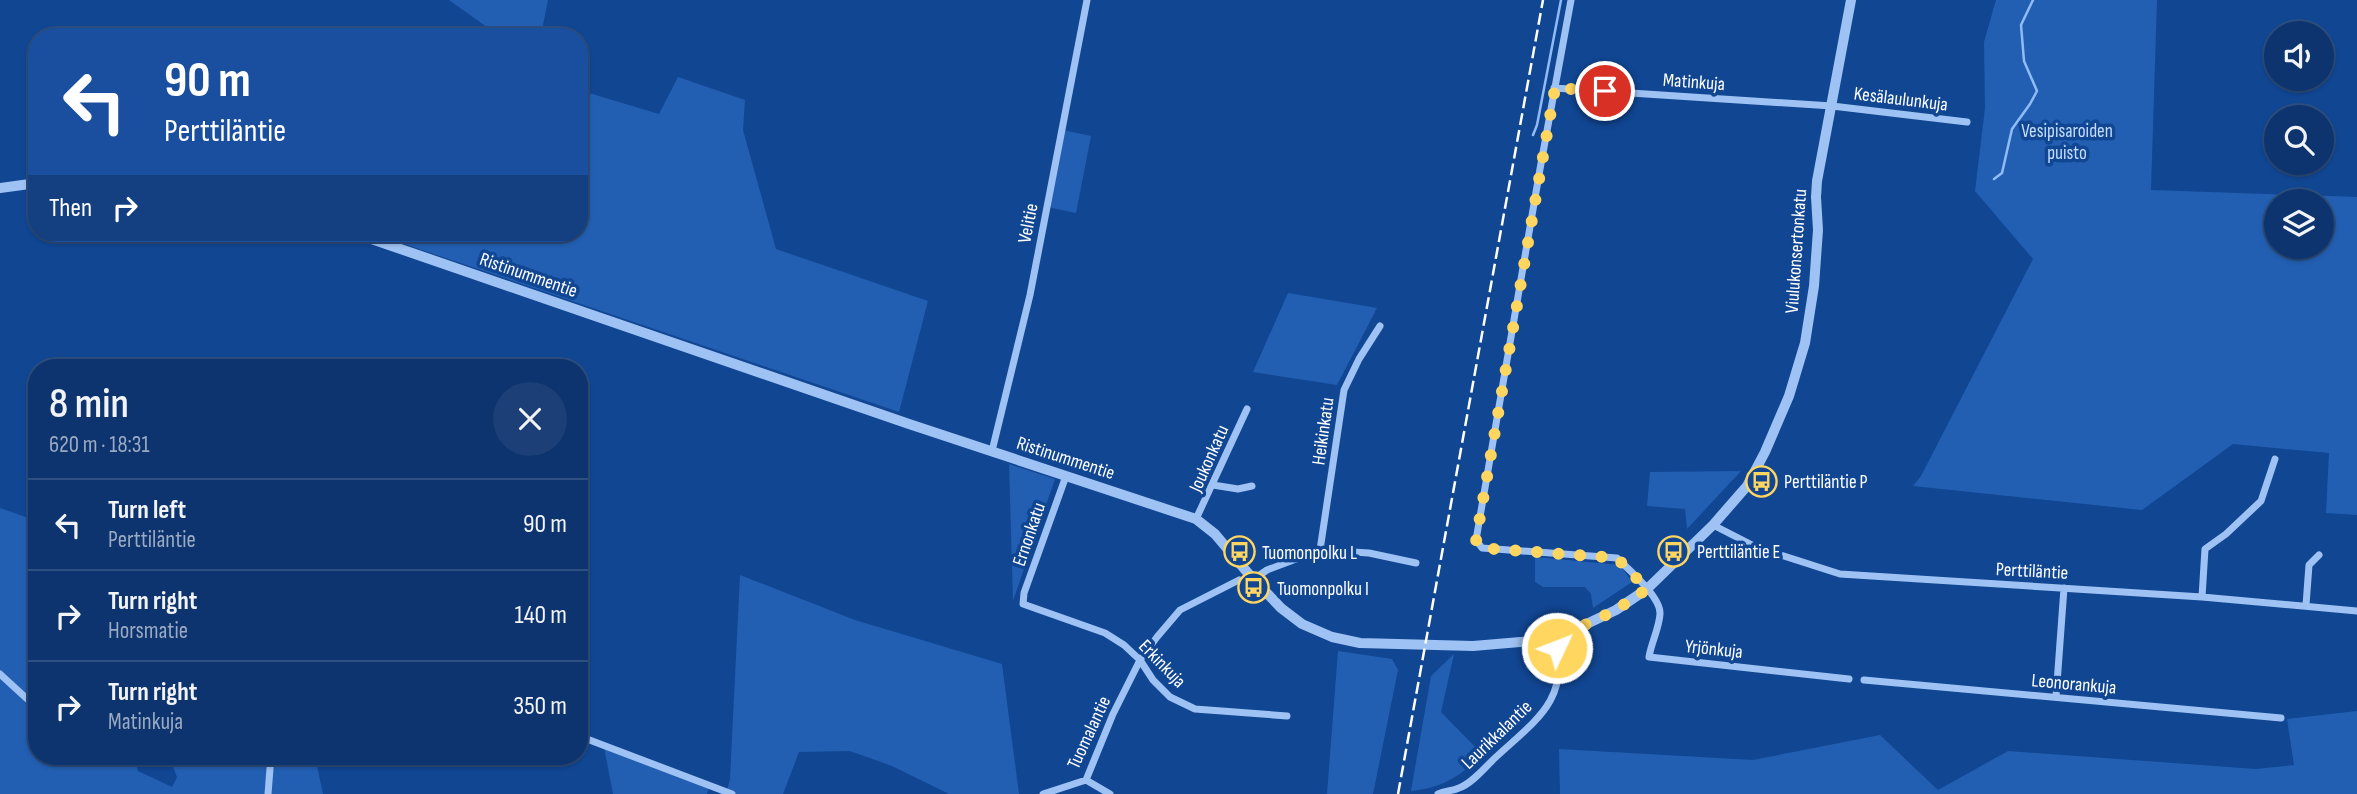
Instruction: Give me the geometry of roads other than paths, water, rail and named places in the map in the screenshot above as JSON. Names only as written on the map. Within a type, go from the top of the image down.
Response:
[{"type":"street","name":"Velitie","points":[[992,451],[1030,295],[1087,0]]},
{"type":"street","points":[[1571,0],[1476,540],[1482,548],[1617,558],[1647,589]]},
{"type":"street","name":"Viulukonsertonkatu","points":[[1713,525],[1747,486],[1766,452],[1789,396],[1805,343],[1814,286],[1818,230],[1817,181],[1850,0]]},
{"type":"street","name":"Matinkuja","points":[[1555,88],[1832,106]]},
{"type":"street","name":"Kesälaulunkuja","points":[[1832,106],[1967,122]]},
{"type":"street","points":[[0,188],[28,184]]},
{"type":"street","name":"Ristinummentie","points":[[380,242],[1196,519],[1215,534],[1281,608],[1302,624],[1332,637],[1360,643],[1473,646],[1555,639],[1616,610],[1647,589],[1713,525]]},
{"type":"street","name":"Heikinkatu","points":[[1320,550],[1344,390],[1359,359],[1380,326]]},
{"type":"street","name":"Joukonkatu","points":[[1196,519],[1247,409]]},
{"type":"street","points":[[2202,597],[2206,550],[2261,501],[2275,459]]},
{"type":"street","name":"Ernonkatu","points":[[1023,604],[1024,593],[1066,476]]},
{"type":"street","points":[[1213,485],[1238,489],[1252,486]]},
{"type":"street","name":"Perttiläntie","points":[[1713,525],[1756,547],[1840,574],[2202,597],[2357,611]]},
{"type":"street","points":[[1254,579],[1267,570],[1320,550],[1369,553],[1416,563]]},
{"type":"street","points":[[2306,606],[2309,565],[2319,555]]},
{"type":"street","name":"Tuomalantie","points":[[1043,794],[1086,780],[1140,660],[1180,610],[1240,580]]},
{"type":"street","points":[[2056,696],[2064,588]]},
{"type":"street","name":"Yrjönkuja","points":[[1647,589],[1657,601],[1660,611],[1649,657],[1849,679]]},
{"type":"street","name":"Erkinkuja","points":[[1023,604],[1105,633],[1124,645],[1140,660],[1153,680],[1170,697],[1195,709],[1287,716]]},
{"type":"street","name":"Laurikkalantie","points":[[1439,794],[1465,785],[1540,716],[1554,694],[1559,678],[1560,662],[1555,639]]},
{"type":"street","points":[[0,674],[28,700]]},
{"type":"street","name":"Leonorankuja","points":[[1864,680],[2281,718]]},
{"type":"street","points":[[588,739],[732,794]]},
{"type":"street","points":[[268,794],[270,765]]},
{"type":"street","points":[[1086,780],[1110,794]]},
{"type":"waterway","points":[[1533,135],[1561,0]]},
{"type":"waterway","points":[[1994,179],[2002,173],[2012,129],[2037,91],[2024,61],[2021,25],[2033,0]]},
{"type":"railway","points":[[1398,794],[1543,0]]},
{"type":"place","name":"Perttiläntie P","points":[[1761,481]]},
{"type":"place","name":"Perttiläntie E","points":[[1674,551]]},
{"type":"place","name":"Tuomonpolku L","points":[[1239,552]]},
{"type":"place","name":"Tuomonpolku I","points":[[1254,588]]},
{"type":"park label","name":"Vesipisaroiden puisto","points":[[2067,141]]}]
